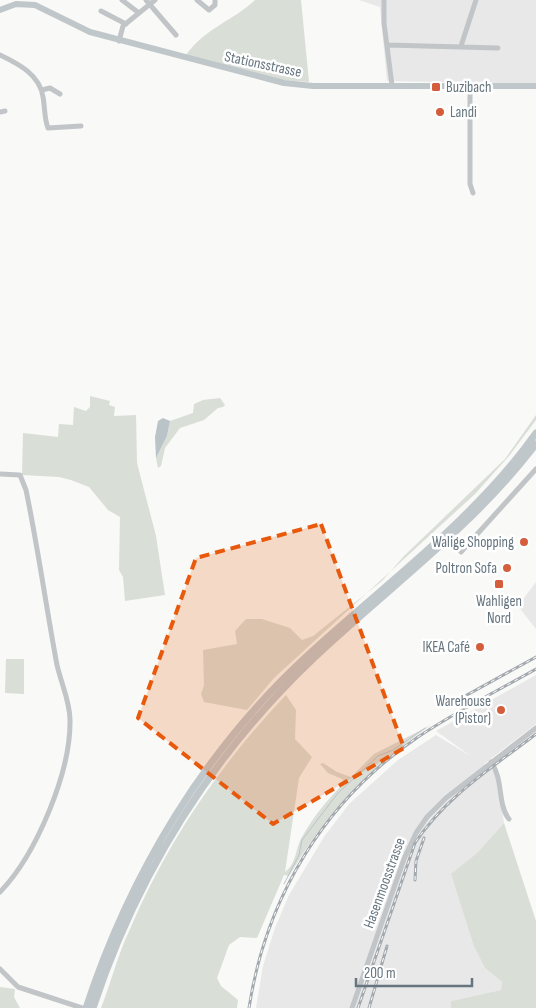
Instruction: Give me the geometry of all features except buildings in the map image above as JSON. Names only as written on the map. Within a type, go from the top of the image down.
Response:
[{"type":"highway","points":[[86,1008],[112,936],[149,859],[184,801],[225,746],[269,694],[307,656],[464,516],[500,478],[536,433]]},
{"type":"highway","points":[[93,1008],[115,947],[153,867],[191,803],[231,748],[254,720],[308,664],[469,519],[506,480],[536,444]]},
{"type":"main road","points":[[0,10],[13,4],[32,2]]},
{"type":"main road","name":"Stationsstrasse","points":[[32,2],[73,26],[119,41],[279,83],[313,86],[392,85],[470,88],[536,86]]},
{"type":"street","points":[[122,0],[139,13]]},
{"type":"street","points":[[197,0],[209,10],[215,5],[215,0]]},
{"type":"street","points":[[384,0],[392,85]]},
{"type":"street","points":[[461,46],[476,0]]},
{"type":"street","points":[[119,41],[126,24],[151,1],[176,36]]},
{"type":"street","points":[[101,10],[126,24]]},
{"type":"street","points":[[387,45],[498,48]]},
{"type":"street","points":[[0,55],[31,73],[42,90],[48,128],[81,126]]},
{"type":"street","points":[[42,90],[50,88],[60,94]]},
{"type":"street","points":[[470,88],[470,184],[473,193]]},
{"type":"street","points":[[461,552],[536,470]]},
{"type":"street","points":[[0,474],[20,475],[26,490],[58,666],[70,718],[67,755],[48,814],[16,872],[0,892]]},
{"type":"street","name":"Hasenmoosstrasse","points":[[352,1008],[410,843],[437,806],[536,728]]},
{"type":"street","points":[[491,762],[498,771],[504,810],[509,819]]},
{"type":"street","points":[[0,969],[18,987],[82,1008]]},
{"type":"highlighted area","points":[[321,524],[404,748],[273,824],[138,718],[196,558]]},
{"type":"shaded area","points":[[255,0],[301,0],[309,82],[279,80],[186,55],[210,31],[238,14]]},
{"type":"shaded area","name":"Buzibach","points":[[359,0],[536,0],[536,84],[387,81],[380,7]]},
{"type":"shaded area","points":[[90,396],[110,401],[109,405],[115,407],[114,416],[136,415],[137,463],[156,536],[165,595],[125,601],[123,577],[119,570],[120,517],[108,510],[89,487],[59,477],[22,475],[23,433],[58,437],[59,424],[73,425],[74,407],[86,411],[90,407]]},
{"type":"shaded area","points":[[220,398],[225,405],[223,407],[218,408],[204,420],[180,428],[165,448],[161,466],[158,468],[156,458],[167,436],[170,421],[193,413],[194,404],[203,400]]},
{"type":"shaded area","points":[[536,415],[536,420],[509,456],[475,494],[390,571],[505,459]]},
{"type":"shaded area","points":[[163,418],[170,421],[167,436],[156,458],[155,437],[158,421]]},
{"type":"shaded area","points":[[390,571],[382,581],[366,594]]},
{"type":"shaded area","points":[[536,582],[536,629],[518,606]]},
{"type":"shaded area","points":[[366,594],[274,678],[247,710],[204,702],[201,694],[204,685],[203,650],[237,644],[235,631],[246,619],[262,619],[290,628],[302,640],[313,636]]},
{"type":"shaded area","points":[[6,659],[24,659],[24,694],[5,693]]},
{"type":"shaded area","points":[[536,675],[536,724],[484,764],[496,772],[504,823],[477,853],[451,875],[485,968],[502,982],[501,990],[451,1001],[451,1008],[256,1008],[263,966],[275,928],[289,895],[324,837],[349,804],[398,760],[436,735],[472,757],[436,731]]},
{"type":"shaded area","points":[[286,695],[296,710],[295,739],[312,757],[299,778],[285,872],[292,864],[300,842],[311,822],[344,783],[342,779],[328,773],[320,764],[323,763],[337,772],[351,777],[374,754],[431,725],[387,758],[368,775],[335,811],[304,852],[289,876],[284,875],[257,938],[240,937],[229,945],[217,978],[221,986],[238,1000],[237,1008],[101,1008],[126,939],[161,865],[178,835],[239,748]]},
{"type":"shaded area","points":[[504,823],[536,921],[536,1008],[451,1008],[451,1001],[501,990],[502,982],[485,968],[474,946],[451,874],[477,853]]},
{"type":"shaded area","points":[[0,987],[15,989],[14,997],[20,1008],[0,1008]]},
{"type":"waterway","points":[[284,884],[299,855],[302,840],[338,793],[378,756],[393,750],[425,728]]},
{"type":"railway","points":[[456,701],[536,657]]},
{"type":"railway","points":[[249,1008],[257,967],[285,890],[305,855],[328,821],[355,790],[385,762],[418,737],[461,710],[536,669]]},
{"type":"railway","points":[[358,1008],[415,843],[427,826],[455,797],[536,734]]},
{"type":"railway","points":[[415,880],[416,861],[424,838]]},
{"type":"railway","points":[[369,1008],[387,946]]},
{"type":"place","name":"Buzibach","points":[[436,87]]},
{"type":"place","name":"Landi","points":[[440,112]]},
{"type":"place","name":"Walige Shopping","points":[[524,542]]},
{"type":"place","name":"Poltron Sofa","points":[[507,568]]},
{"type":"place","name":"Wahligen Nord","points":[[499,584]]},
{"type":"place","name":"IKEA Café","points":[[480,647]]},
{"type":"place","name":"Warehouse (Pistor)","points":[[501,710]]}]
